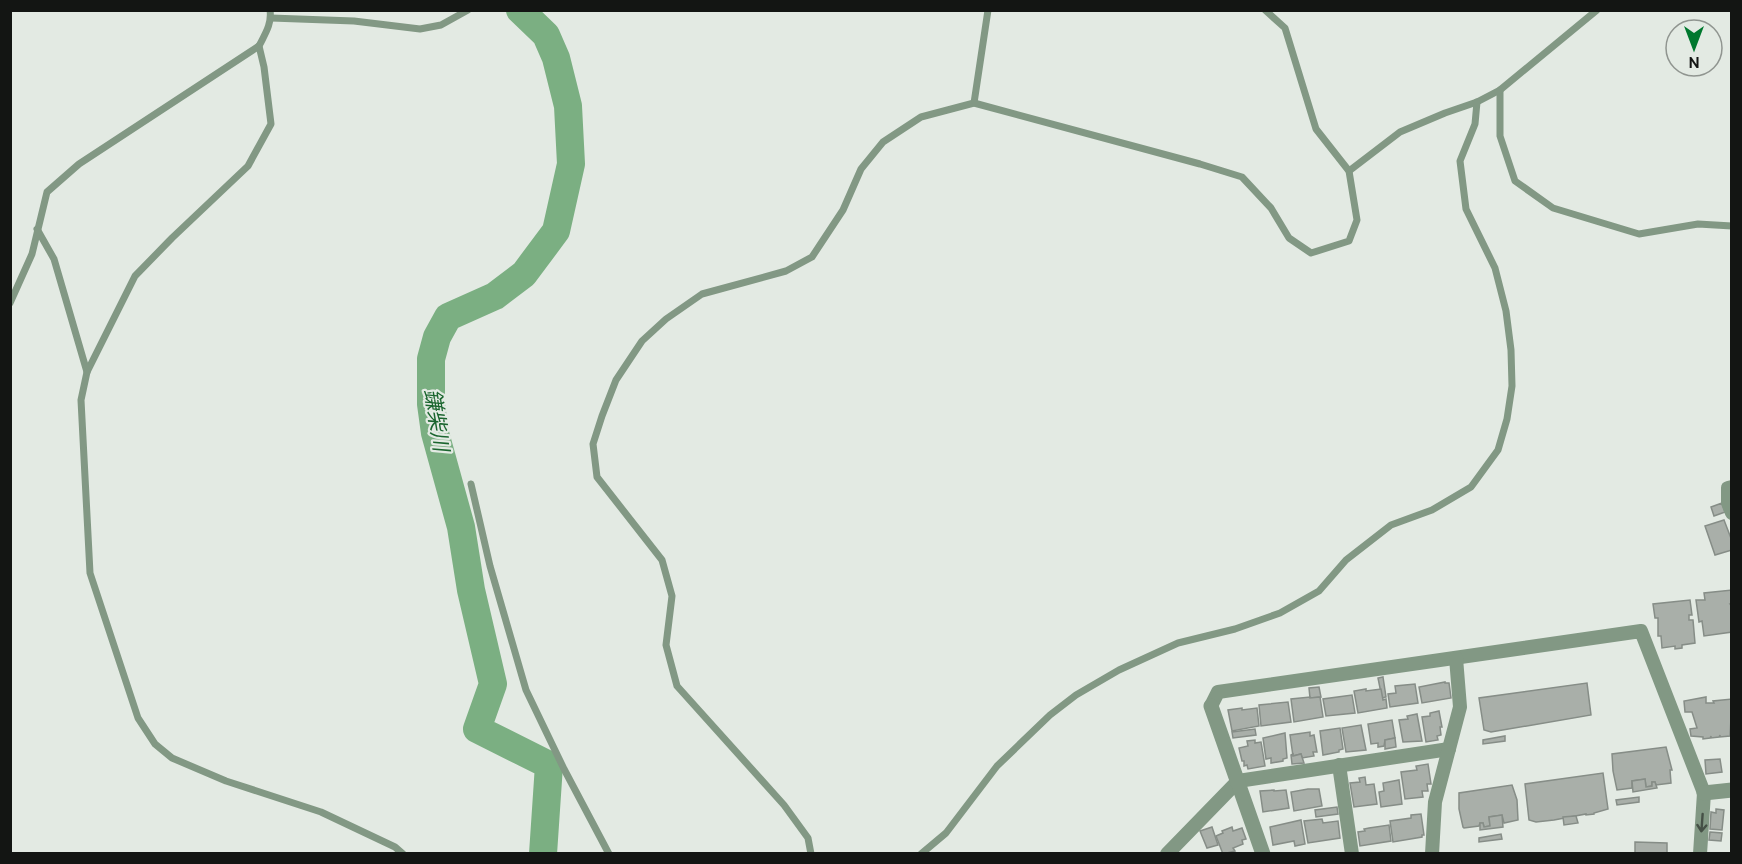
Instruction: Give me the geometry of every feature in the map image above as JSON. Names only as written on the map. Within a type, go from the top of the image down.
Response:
[{"type":"street","points":[[1731,487],[1728,488],[1731,513]]},
{"type":"street","points":[[1263,854],[1211,706],[1218,692],[1641,630],[1704,793],[1700,854]]},
{"type":"street","points":[[1432,854],[1435,802],[1460,707],[1456,658]]},
{"type":"street","points":[[1167,854],[1238,781],[1449,749]]},
{"type":"street","points":[[1339,765],[1352,854]]},
{"type":"street","points":[[1704,793],[1731,790]]},
{"type":"lane","points":[[10,303],[32,254],[47,192],[79,164],[259,46],[269,26],[271,14],[420,29],[441,25],[468,10]]},
{"type":"lane","points":[[974,103],[988,10]]},
{"type":"lane","points":[[811,854],[808,838],[783,805],[676,686],[666,645],[672,597],[662,560],[597,477],[593,444],[616,380],[642,341],[666,319],[702,294],[786,271],[812,257],[843,210],[861,169],[883,142],[921,117],[974,103],[1242,177],[1271,208],[1288,238],[1311,253],[1349,242],[1357,220],[1349,171],[1316,129],[1285,28],[1264,10]]},
{"type":"lane","points":[[1349,171],[1400,132],[1477,102],[1500,90],[1597,10]]},
{"type":"lane","points":[[259,46],[271,124],[248,166],[135,276],[87,372],[81,400],[90,573],[138,718],[155,744],[172,758],[226,781],[321,812],[395,847],[403,854]]},
{"type":"lane","points":[[1500,90],[1500,135],[1515,181],[1553,208],[1639,234],[1698,224],[1731,226]]},
{"type":"lane","points":[[921,854],[946,833],[997,766],[1050,715],[1076,695],[1119,670],[1178,643],[1235,629],[1280,613],[1319,591],[1346,560],[1392,525],[1432,510],[1471,487],[1498,450],[1507,419],[1512,386],[1511,350],[1506,311],[1495,267],[1466,209],[1461,171],[1460,161],[1475,124],[1477,102]]},
{"type":"lane","points":[[37,229],[54,259],[87,372]]},
{"type":"lane","points":[[471,484],[490,566],[526,690],[564,770],[609,854]]},
{"type":"building","points":[[1722,503],[1725,512],[1714,516],[1711,507]]},
{"type":"building","points":[[1724,520],[1732,541],[1732,550],[1715,555],[1705,526]]},
{"type":"building","points":[[1732,590],[1732,604],[1730,604],[1732,632],[1704,636],[1702,621],[1699,622],[1696,600],[1705,600],[1704,593]]},
{"type":"building","points":[[1690,600],[1692,615],[1689,615],[1689,620],[1693,620],[1695,643],[1682,645],[1682,648],[1675,649],[1675,646],[1662,648],[1661,636],[1658,636],[1658,618],[1655,618],[1653,604]]},
{"type":"building","points":[[1383,677],[1386,697],[1382,698],[1378,678]]},
{"type":"building","points":[[1449,683],[1451,698],[1422,703],[1419,687]]},
{"type":"building","points":[[1587,683],[1591,715],[1491,732],[1484,730],[1479,698]]},
{"type":"building","points":[[1415,684],[1418,703],[1390,707],[1388,694],[1396,693],[1395,686]]},
{"type":"building","points":[[1319,687],[1321,697],[1310,698],[1309,688]]},
{"type":"building","points":[[1366,689],[1366,691],[1381,689],[1387,708],[1358,713],[1354,691]]},
{"type":"building","points":[[1352,695],[1355,713],[1326,716],[1323,699]]},
{"type":"building","points":[[1320,697],[1323,717],[1294,722],[1291,699]]},
{"type":"building","points":[[1706,697],[1706,703],[1732,699],[1730,736],[1720,737],[1720,735],[1711,738],[1711,736],[1703,739],[1703,737],[1691,736],[1690,729],[1697,728],[1692,712],[1685,712],[1684,701]]},
{"type":"building","points":[[1288,702],[1291,722],[1261,726],[1259,705]]},
{"type":"building","points":[[1242,708],[1242,710],[1257,708],[1259,726],[1232,731],[1228,710]]},
{"type":"building","points":[[1439,711],[1441,735],[1437,736],[1438,740],[1426,742],[1422,717]]},
{"type":"building","points":[[1417,714],[1422,741],[1403,742],[1399,720],[1408,719],[1407,716]]},
{"type":"building","points":[[1392,720],[1395,738],[1385,740],[1384,746],[1378,747],[1378,743],[1371,744],[1368,724]]},
{"type":"building","points":[[1361,725],[1366,750],[1346,752],[1342,728]]},
{"type":"building","points":[[1340,728],[1343,749],[1323,755],[1320,731]]},
{"type":"building","points":[[1255,729],[1256,735],[1233,738],[1232,732]]},
{"type":"building","points":[[1310,732],[1310,736],[1314,735],[1317,752],[1313,752],[1314,756],[1302,758],[1301,754],[1293,756],[1290,735]]},
{"type":"building","points":[[1285,733],[1287,758],[1271,763],[1271,758],[1266,759],[1263,738]]},
{"type":"building","points":[[1505,736],[1505,741],[1483,744],[1483,740]]},
{"type":"building","points":[[1395,738],[1396,747],[1385,749],[1385,740]]},
{"type":"building","points":[[1255,740],[1255,743],[1261,742],[1265,766],[1248,769],[1247,765],[1244,766],[1239,748],[1248,746],[1247,741]]},
{"type":"building","points":[[1666,747],[1672,770],[1670,770],[1671,783],[1656,785],[1652,782],[1652,786],[1646,787],[1645,779],[1632,781],[1632,788],[1617,790],[1612,754]]},
{"type":"building","points":[[1301,754],[1304,763],[1292,764],[1291,755],[1293,756]]},
{"type":"building","points":[[1720,759],[1722,772],[1706,774],[1705,760]]},
{"type":"building","points":[[1428,764],[1431,784],[1427,784],[1428,791],[1422,791],[1423,797],[1405,799],[1401,772],[1417,770],[1416,766]]},
{"type":"building","points":[[1603,773],[1608,809],[1594,814],[1554,820],[1536,822],[1529,820],[1525,784]]},
{"type":"building","points":[[1365,777],[1366,785],[1374,784],[1377,804],[1354,807],[1350,783],[1360,782],[1359,778]]},
{"type":"building","points":[[1645,779],[1646,787],[1652,786],[1652,782],[1655,782],[1657,788],[1633,792],[1632,781]]},
{"type":"building","points":[[1399,780],[1402,804],[1381,807],[1379,792],[1384,791],[1383,783]]},
{"type":"building","points":[[1512,785],[1517,800],[1518,820],[1504,823],[1502,815],[1489,817],[1490,826],[1484,827],[1483,823],[1480,823],[1479,826],[1463,827],[1459,809],[1459,793]]},
{"type":"building","points":[[1319,789],[1322,806],[1294,811],[1291,792]]},
{"type":"building","points":[[1286,790],[1289,808],[1263,812],[1260,791]]},
{"type":"building","points":[[1639,797],[1639,802],[1617,805],[1616,800]]},
{"type":"building","points":[[1337,807],[1338,814],[1316,817],[1315,810]]},
{"type":"building","points":[[1716,809],[1724,810],[1722,830],[1710,829],[1711,812],[1716,813]]},
{"type":"building","points":[[1421,814],[1424,835],[1422,837],[1393,842],[1390,821]]},
{"type":"building","points":[[1502,815],[1503,827],[1480,830],[1480,823],[1483,823],[1484,827],[1490,826],[1489,817]]},
{"type":"building","points":[[1576,816],[1578,823],[1564,825],[1563,817]]},
{"type":"building","points":[[1322,819],[1323,823],[1338,821],[1340,838],[1308,843],[1304,821]]},
{"type":"building","points":[[1301,820],[1305,844],[1295,846],[1294,841],[1273,845],[1270,827]]},
{"type":"building","points":[[1389,825],[1391,841],[1360,846],[1358,832]]},
{"type":"building","points":[[1212,827],[1218,845],[1207,848],[1200,831]]},
{"type":"building","points":[[1232,827],[1233,831],[1242,828],[1246,839],[1242,840],[1243,844],[1233,848],[1235,851],[1223,854],[1216,836]]},
{"type":"building","points":[[1710,832],[1722,833],[1721,841],[1709,840]]},
{"type":"building","points":[[1501,834],[1502,839],[1479,842],[1479,838]]},
{"type":"building","points":[[1635,842],[1667,843],[1667,854],[1635,854]]},
{"type":"waterway","name":"鎌柴川","points":[[520,10],[546,35],[556,58],[568,106],[571,164],[556,231],[524,274],[495,296],[448,317],[437,337],[431,359],[431,404],[435,433],[461,527],[471,590],[493,684],[477,729],[549,765],[543,854]]}]
